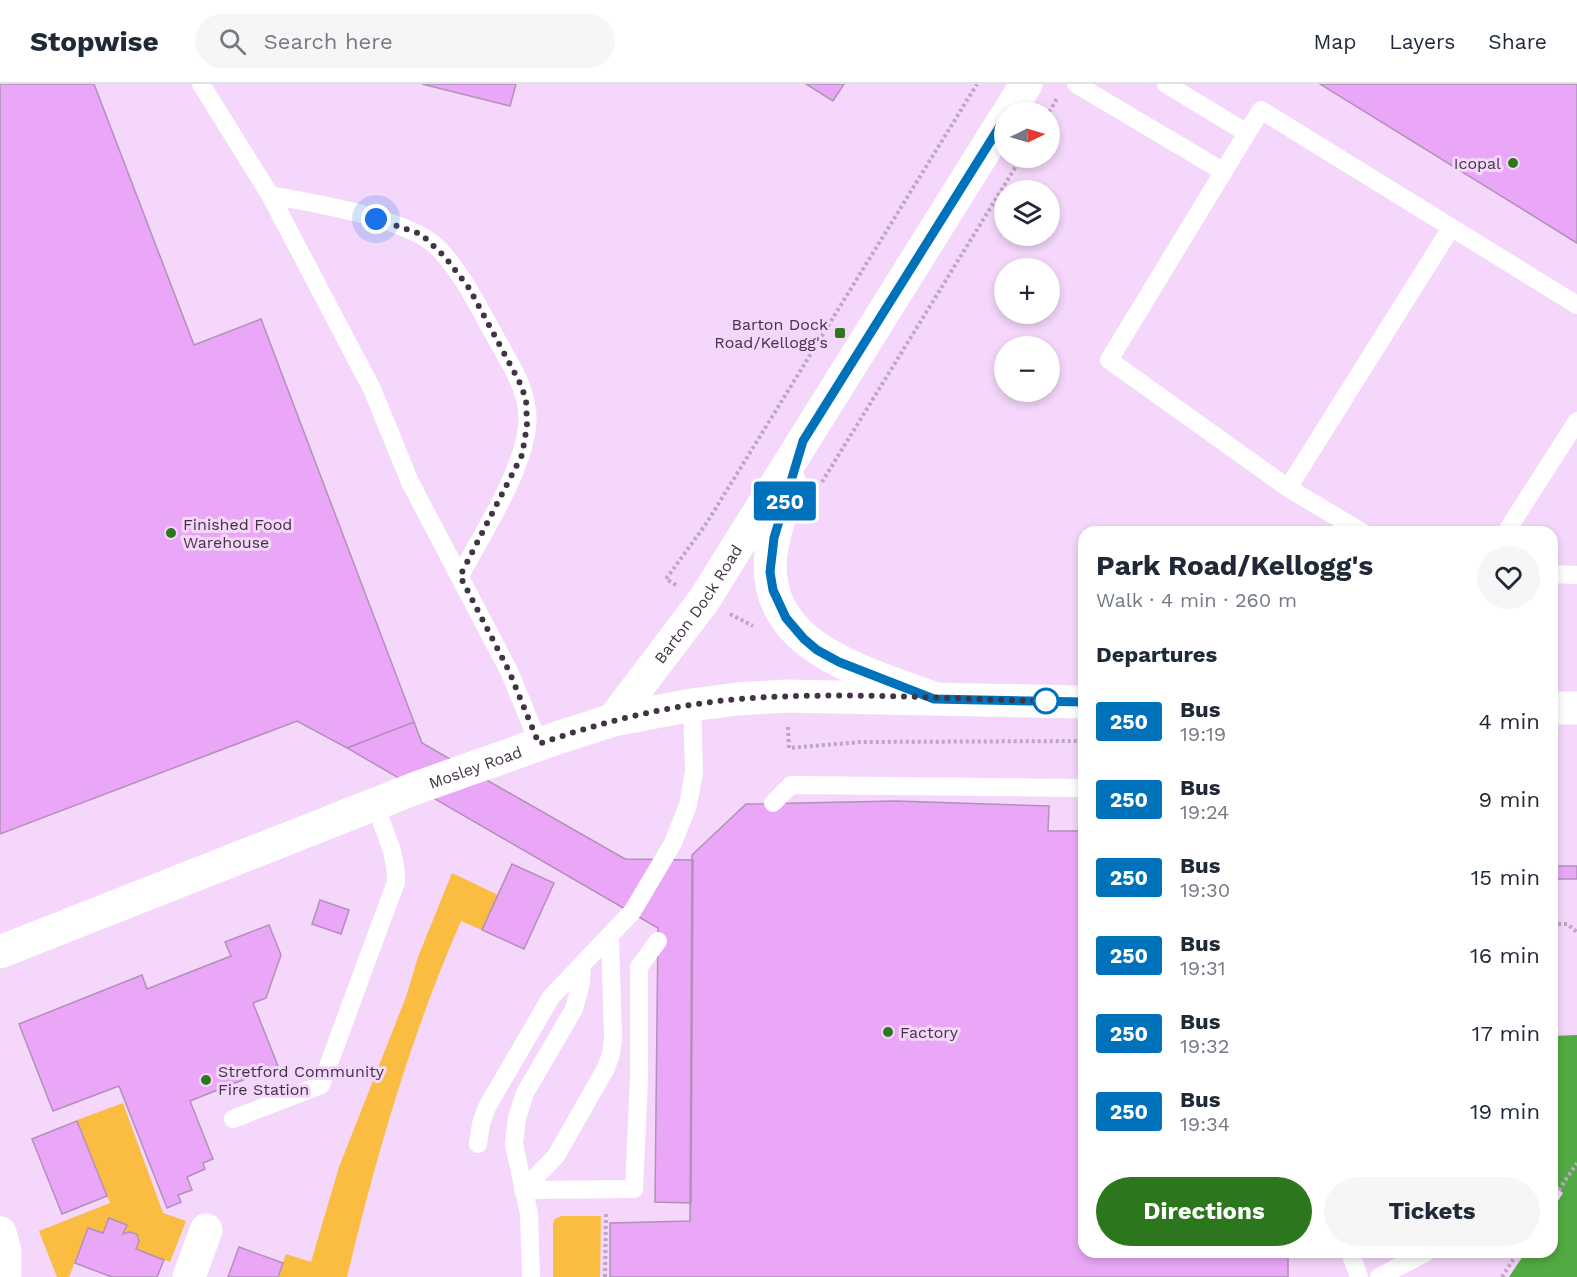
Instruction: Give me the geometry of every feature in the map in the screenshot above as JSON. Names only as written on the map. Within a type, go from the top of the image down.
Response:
[{"type":"main road","points":[[1015,102],[1026,84]]},
{"type":"main road","name":"Barton Dock Road","points":[[613,720],[704,600],[994,136]]},
{"type":"main road","points":[[803,441],[771,554],[772,580],[777,602],[786,618],[817,650],[839,662],[934,699]]},
{"type":"main road","name":"Mosley Road","points":[[0,952],[478,765],[613,720],[692,705],[786,696],[1078,702]]},
{"type":"main road","points":[[1558,708],[1577,708]]},
{"type":"main road","points":[[189,1277],[206,1230]]},
{"type":"main road","points":[[0,1233],[5,1251],[5,1277]]},
{"type":"lane","points":[[201,84],[270,195],[372,389],[410,482],[509,671],[539,744]]},
{"type":"lane","points":[[1076,84],[1224,172]]},
{"type":"lane","points":[[1166,84],[1247,133]]},
{"type":"lane","points":[[1352,526],[1288,488],[1109,360],[1261,110],[1577,305]]},
{"type":"lane","points":[[270,195],[333,207],[421,234],[437,248],[469,288],[519,381],[526,399],[527,426],[522,455],[460,576]]},
{"type":"lane","points":[[1288,488],[1451,228]]},
{"type":"lane","points":[[1510,526],[1577,421]]},
{"type":"lane","points":[[1558,574],[1577,575]]},
{"type":"lane","points":[[478,1144],[481,1124],[487,1107],[551,998],[610,938],[632,912],[673,843],[686,813],[694,772],[692,705]]},
{"type":"lane","points":[[773,803],[790,785],[1078,788]]},
{"type":"lane","points":[[233,1119],[321,1086],[396,882],[396,868],[392,853],[375,805]]},
{"type":"lane","points":[[523,1190],[556,1156],[606,1068],[611,1054],[613,1039],[610,938]]},
{"type":"lane","points":[[523,1190],[634,1189],[639,1078],[639,967],[658,941]]},
{"type":"lane","points":[[531,1277],[529,1214],[514,1144],[517,1118],[525,1094],[574,1009],[581,983],[582,965]]},
{"type":"lane","points":[[1352,1258],[1359,1277]]},
{"type":"lane","points":[[1379,1277],[1415,1258]]},
{"type":"path","points":[[666,579],[706,524],[977,84]]},
{"type":"path","points":[[819,488],[1015,168]]},
{"type":"path","points":[[789,748],[862,742],[1078,741]]},
{"type":"path","points":[[1558,924],[1567,924],[1577,932]]},
{"type":"path","points":[[1558,1191],[1577,1163]]},
{"type":"path","points":[[605,1277],[606,1212]]},
{"type":"path","points":[[1502,1277],[1514,1258]]},
{"type":"shaded area","points":[[452,873],[498,895],[482,930],[461,921],[443,964],[396,1096],[347,1277],[278,1277],[286,1254],[311,1262],[339,1167]]},
{"type":"shaded area","points":[[1577,1035],[1577,1277],[1509,1277],[1522,1258],[1558,1258],[1558,1201],[1563,1193],[1558,1189],[1558,1036]]},
{"type":"shaded area","points":[[123,1103],[163,1213],[186,1221],[170,1262],[136,1249],[139,1241],[137,1234],[129,1232],[123,1234],[127,1225],[109,1218],[103,1233],[88,1228],[69,1277],[57,1277],[39,1231],[110,1203],[77,1120]]},
{"type":"shaded area","points":[[561,1216],[601,1216],[600,1277],[553,1277],[553,1224],[555,1219]]},
{"type":"building","name":"Finished Food Warehouse","points":[[0,84],[94,84],[194,345],[261,319],[414,722],[347,748],[297,721],[0,834]]},
{"type":"building","points":[[422,84],[516,84],[510,106]]},
{"type":"building","points":[[806,84],[844,84],[833,101]]},
{"type":"building","name":"Icopal","points":[[1320,84],[1577,84],[1577,243]]},
{"type":"building","points":[[414,722],[422,743],[625,859],[693,860],[691,1203],[655,1202],[658,928],[347,748]]},
{"type":"building","name":"Factory","points":[[896,801],[1049,806],[1048,831],[1078,831],[1078,1258],[1288,1258],[1288,1277],[610,1277],[610,1223],[690,1221],[692,855],[746,804]]},
{"type":"building","points":[[512,864],[554,883],[524,949],[482,930]]},
{"type":"building","points":[[1558,866],[1577,866],[1577,879],[1558,879]]},
{"type":"building","points":[[320,900],[349,910],[341,934],[312,924]]},
{"type":"building","points":[[269,925],[281,955],[266,998],[253,1003],[278,1066],[190,1101],[213,1159],[203,1163],[205,1169],[187,1177],[192,1190],[178,1195],[181,1202],[167,1208],[119,1086],[53,1111],[19,1024],[142,975],[147,989],[231,956],[225,942]]},
{"type":"building","points":[[77,1121],[107,1196],[62,1214],[32,1139]]},
{"type":"building","points":[[109,1218],[127,1225],[123,1234],[129,1232],[137,1234],[139,1241],[136,1249],[164,1260],[157,1277],[112,1277],[75,1263],[88,1228],[103,1233]]},
{"type":"building","points":[[239,1247],[283,1263],[278,1277],[228,1277]]},
{"type":"bus line","name":"250","points":[[994,136],[803,441],[774,538],[770,572],[777,602],[786,618],[817,650],[839,662],[934,699],[1078,702]]},
{"type":"place","name":"Icopal","points":[[1513,163]]},
{"type":"place","name":"Barton Dock Road/Kellogg's","points":[[840,333]]},
{"type":"place","name":"Finished Food Warehouse","points":[[171,533]]},
{"type":"place","name":"Factory","points":[[888,1032]]},
{"type":"place","name":"Stretford Community Fire Station","points":[[206,1080]]},
{"type":"route","points":[[376,219],[421,234],[445,257],[469,288],[519,381],[526,399],[527,426],[522,455],[460,576],[509,671],[539,744],[613,720],[737,699],[851,696],[1046,701]]}]
